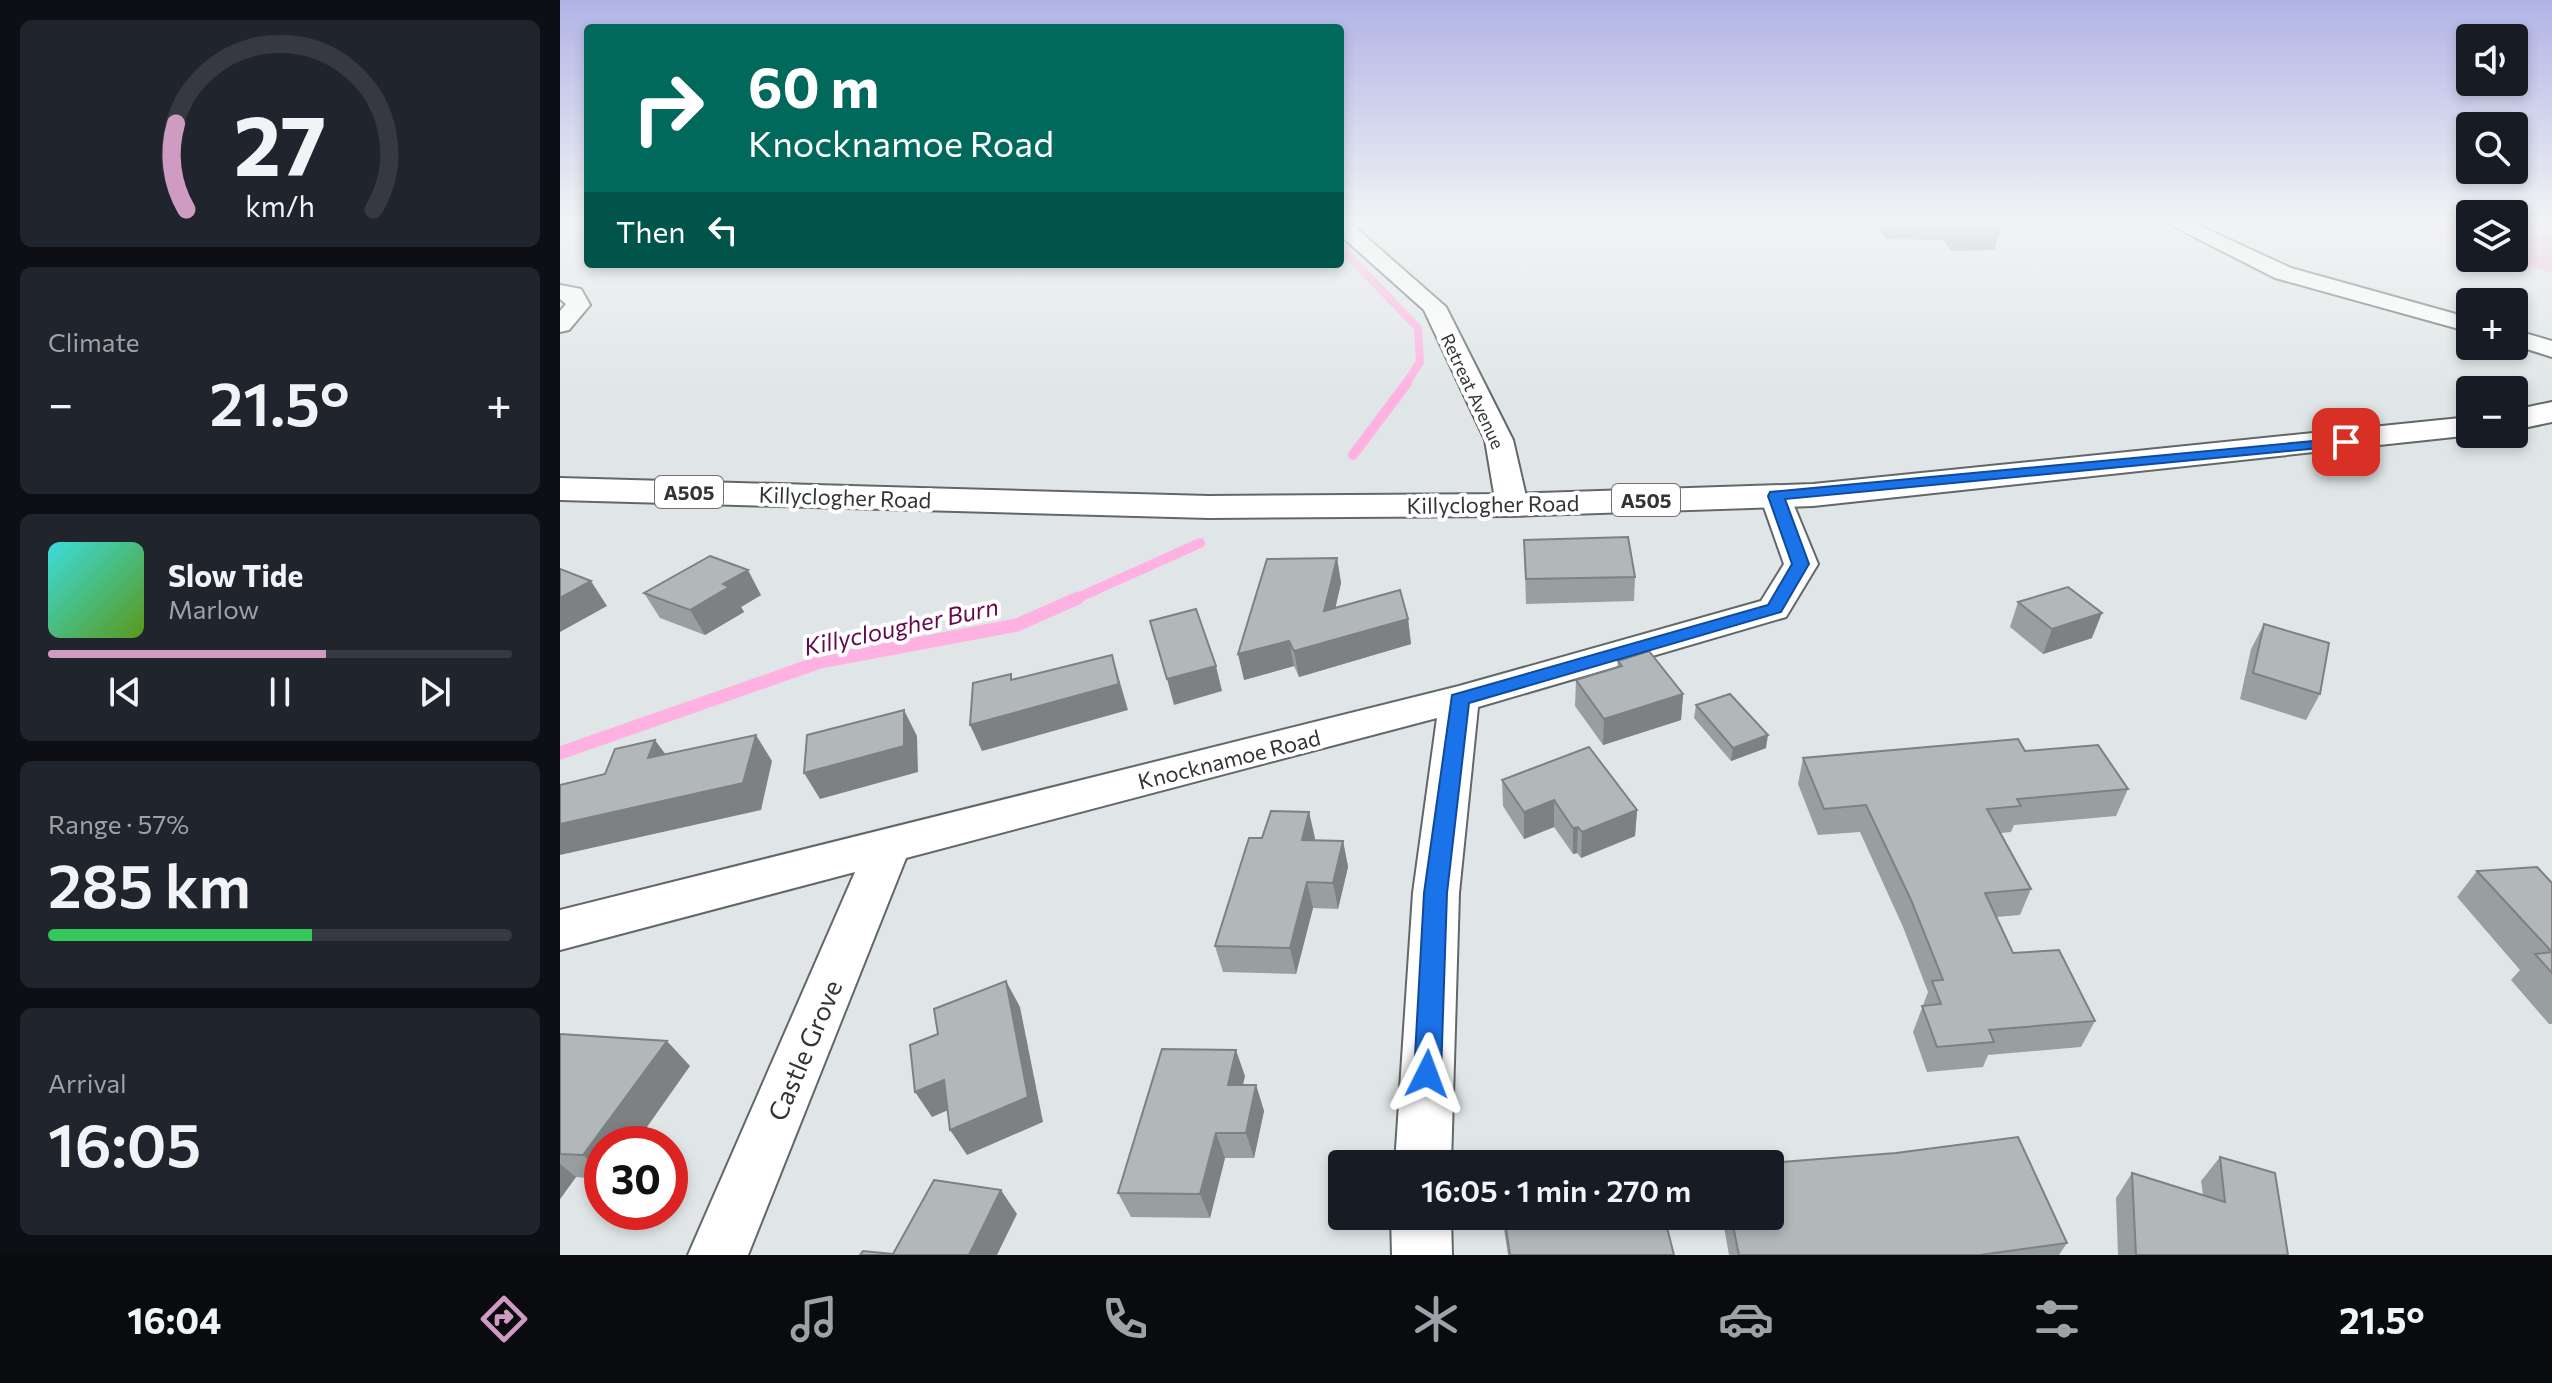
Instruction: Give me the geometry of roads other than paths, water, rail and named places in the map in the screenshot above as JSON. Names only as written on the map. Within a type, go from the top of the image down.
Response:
[{"type":"highway","points":[[2528,417],[2552,412]]},
{"type":"highway","name":"Killyclogher Road","points":[[560,489],[1209,507],[1512,505],[1775,496],[1954,481],[2456,428]]},
{"type":"street","name":"Retreat Avenue","points":[[1403,280],[1434,307],[1499,440],[1512,505]]},
{"type":"street","points":[[2307,280],[2456,321]]},
{"type":"street","points":[[560,292],[573,294],[578,305],[560,325]]},
{"type":"street","points":[[2528,341],[2552,349]]},
{"type":"street","name":"Knocknamoe Road","points":[[560,930],[1459,699],[1774,609],[1801,564],[1775,496]]},
{"type":"street","points":[[1424,1150],[1436,893],[1459,699]]},
{"type":"street","name":"Castle Grove","points":[[718,1255],[889,846]]},
{"type":"street","points":[[1421,1230],[1422,1255]]},
{"type":"waterway","points":[[1371,280],[1418,328],[1420,362],[1405,385]]},
{"type":"waterway","points":[[1353,455],[1407,383]]},
{"type":"waterway","name":"Killyclougher Burn","points":[[1073,600],[1200,543]]},
{"type":"waterway","name":"Killyclougher Burn","points":[[560,753],[820,662],[1017,625],[1078,598]]}]
